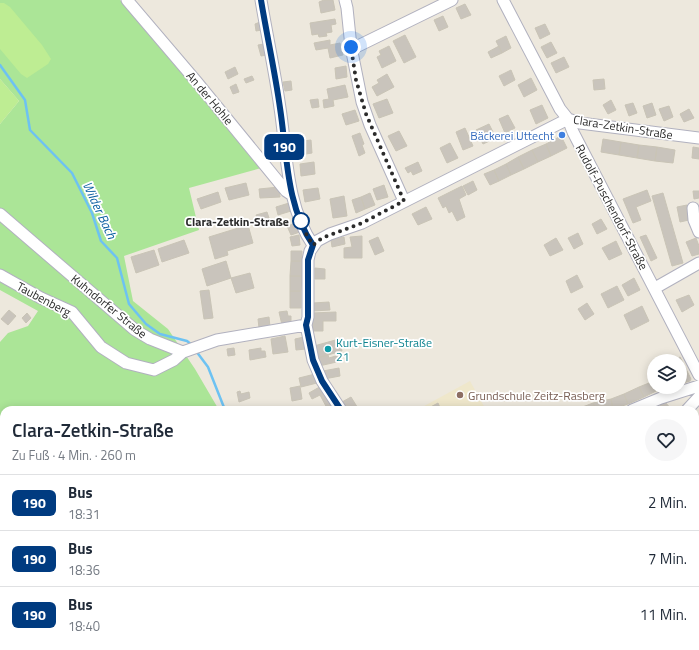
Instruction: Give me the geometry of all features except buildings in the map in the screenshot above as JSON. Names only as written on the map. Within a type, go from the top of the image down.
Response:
[{"type":"street","name":"An der Hohle","points":[[127,0],[196,81],[286,191],[292,195]]},
{"type":"street","points":[[261,0],[280,108],[292,195],[307,236],[313,245],[308,260],[308,317],[306,325],[310,347],[317,371],[339,406]]},
{"type":"street","points":[[345,0],[356,80],[366,114],[404,201]]},
{"type":"street","points":[[351,47],[358,46],[452,0]]},
{"type":"street","name":"Rudolf-Puschendorf-Straße","points":[[503,0],[560,109],[568,119],[572,132],[699,375]]},
{"type":"street","name":"Clara-Zetkin-Straße","points":[[313,245],[322,238],[362,223],[568,119],[580,123],[699,138]]},
{"type":"street","points":[[693,208],[694,220],[699,232]]},
{"type":"street","name":"Kuhndorfer Straße","points":[[0,214],[135,330],[150,339],[190,350]]},
{"type":"street","points":[[654,288],[699,263]]},
{"type":"street","name":"Taubenberg","points":[[0,275],[41,298],[72,312],[101,347],[126,363],[154,370],[190,350]]},
{"type":"street","points":[[190,350],[228,338],[306,325]]},
{"type":"street","points":[[642,406],[699,386]]},
{"type":"street","points":[[691,406],[699,397]]},
{"type":"shaded area","name":"Grundschule Zeitz-Rasberg","points":[[470,381],[484,406],[424,406]]},
{"type":"green space","points":[[0,0],[120,0],[265,167],[189,188],[199,230],[124,256],[133,301],[168,329],[195,369],[217,406],[0,406],[0,342],[8,333],[28,326],[38,311],[0,290],[0,124],[19,101],[0,79]]},
{"type":"green space","points":[[0,3],[4,3],[10,7],[42,45],[51,59],[48,64],[27,78],[21,74],[0,49]]},
{"type":"green space","points":[[0,79],[19,101],[0,124]]},
{"type":"waterway","name":"Wilder Bach","points":[[0,65],[25,100],[30,130],[72,173],[92,213],[101,241],[117,258],[129,304],[146,324],[160,334],[187,341],[192,345]]},
{"type":"waterway","name":"Wilder Bach","points":[[196,351],[208,367],[223,406]]},
{"type":"bus line","name":"190","points":[[261,0],[280,108],[292,195],[307,236],[313,245],[308,260],[309,297],[308,322],[306,325],[310,347],[317,371],[338,406]]},
{"type":"place","name":"Bäckerei Uttecht","points":[[562,135]]},
{"type":"place","name":"Clara-Zetkin-Straße","points":[[301,221]]},
{"type":"place","name":"Kurt-Eisner-Straße 21","points":[[328,349]]},
{"type":"place","name":"Grundschule Zeitz-Rasberg","points":[[460,395]]},
{"type":"route","points":[[301,221],[307,236],[313,245],[330,234],[352,228],[404,201],[366,114],[356,80],[351,47]]}]
